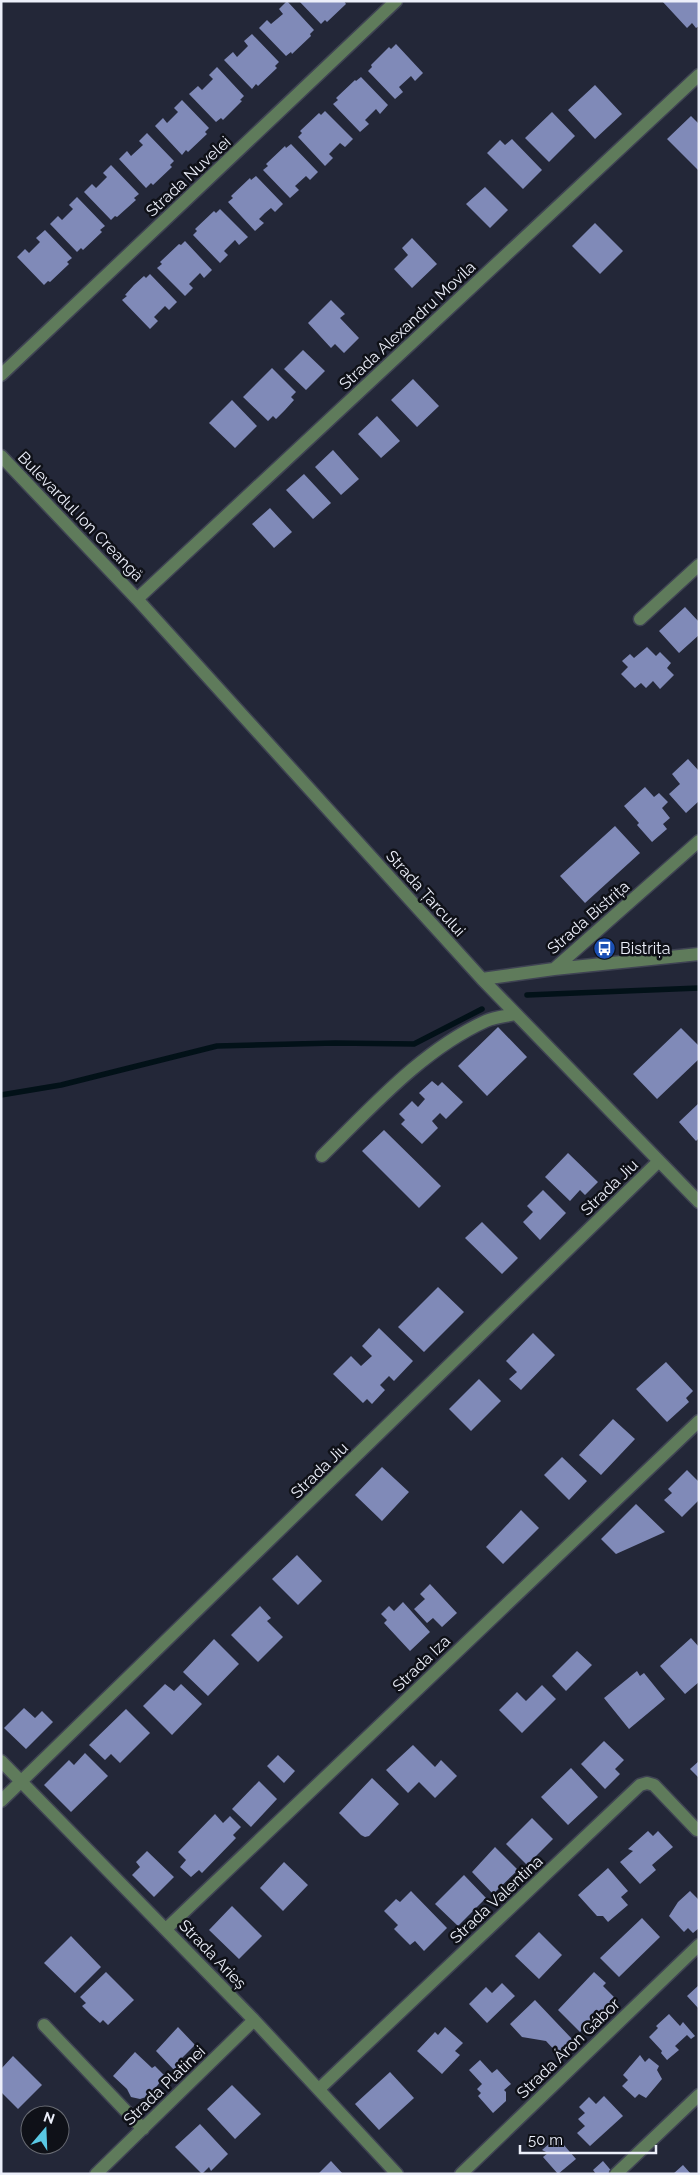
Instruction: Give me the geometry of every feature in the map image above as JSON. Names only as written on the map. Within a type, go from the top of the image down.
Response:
[{"type":"street","name":"Strada Nuvelei","points":[[1,375],[396,1]]},
{"type":"street","name":"Strada Alexandru Movila","points":[[137,599],[699,75]]},
{"type":"street","name":"Bulevardul Ion Creangă","points":[[1,456],[137,599]]},
{"type":"street","points":[[640,619],[699,565]]},
{"type":"street","name":"Strada Țarcului","points":[[137,599],[482,979],[699,1202]]},
{"type":"street","name":"Strada Bistrița","points":[[482,979],[554,969],[699,842]]},
{"type":"street","points":[[554,969],[699,954]]},
{"type":"street","points":[[322,1156],[438,1047],[488,1020],[516,1014]]},
{"type":"street","name":"Strada Jiu","points":[[1,1801],[659,1161]]},
{"type":"street","name":"Strada Iza","points":[[166,1929],[699,1421]]},
{"type":"street","name":"Strada Arieș","points":[[1,1760],[320,2088],[398,2174]]},
{"type":"street","name":"Strada Valentina","points":[[320,2088],[640,1785],[647,1783],[654,1785],[698,1830]]},
{"type":"street","name":"Strada Áron Gábor","points":[[461,2174],[699,1945]]},
{"type":"street","name":"Strada Platinei","points":[[96,2174],[254,2020]]},
{"type":"street","points":[[44,2025],[143,2129]]},
{"type":"street","points":[[616,2174],[699,2095]]},
{"type":"building","points":[[287,1],[314,30],[310,34],[311,36],[292,54],[291,52],[286,56],[259,28],[267,20],[271,24],[283,14],[279,9]]},
{"type":"building","points":[[299,1],[344,1],[346,4],[327,22],[325,20],[321,24]]},
{"type":"building","points":[[662,1],[699,1],[699,26],[696,28],[692,23],[687,28]]},
{"type":"building","points":[[252,34],[279,62],[275,66],[277,68],[258,86],[256,84],[252,89],[224,60],[233,52],[237,57],[248,46],[244,41]]},
{"type":"building","points":[[396,44],[423,73],[415,81],[411,76],[399,87],[403,92],[395,99],[368,71],[372,67],[371,65],[389,47],[391,49]]},
{"type":"building","points":[[217,67],[244,96],[240,100],[242,101],[223,120],[221,118],[216,122],[189,94],[198,86],[202,90],[213,79],[209,75]]},
{"type":"building","points":[[361,77],[388,105],[380,114],[376,109],[365,120],[369,124],[360,132],[333,104],[338,100],[336,98],[355,80]]},
{"type":"building","points":[[595,85],[622,114],[595,139],[568,110]]},
{"type":"building","points":[[182,100],[209,128],[205,132],[207,134],[188,152],[186,150],[182,155],[155,126],[163,118],[167,123],[178,112],[174,108]]},
{"type":"building","points":[[325,111],[353,139],[345,147],[340,143],[329,154],[333,158],[325,166],[298,137],[302,133],[300,131],[319,113],[321,115]]},
{"type":"building","points":[[552,112],[575,136],[549,162],[525,138]]},
{"type":"building","points":[[691,116],[699,124],[699,171],[667,139]]},
{"type":"building","points":[[147,133],[174,161],[170,165],[172,167],[153,185],[151,183],[146,188],[119,159],[127,151],[131,156],[143,145],[139,141]]},
{"type":"building","points":[[512,139],[542,170],[523,189],[487,153],[500,140],[505,145]]},
{"type":"building","points":[[291,144],[318,172],[310,180],[306,176],[295,186],[299,190],[290,198],[263,170],[268,166],[266,164],[285,146],[286,148]]},
{"type":"building","points":[[111,165],[139,194],[134,198],[136,200],[111,220],[84,192],[92,184],[96,188],[107,177],[103,173]]},
{"type":"building","points":[[256,176],[283,204],[275,212],[271,208],[265,213],[259,219],[264,223],[255,231],[228,202],[233,198],[231,196],[250,178],[251,180]]},
{"type":"building","points":[[485,187],[508,210],[490,228],[466,204]]},
{"type":"building","points":[[77,197],[105,226],[100,230],[102,232],[83,250],[81,248],[77,252],[50,224],[58,216],[62,220],[73,209],[69,205]]},
{"type":"building","points":[[220,209],[248,237],[239,245],[235,240],[224,251],[228,255],[220,263],[193,235],[197,231],[195,229],[214,211],[216,213]]},
{"type":"building","points":[[595,223],[623,251],[600,274],[572,246]]},
{"type":"building","points":[[45,230],[72,258],[67,262],[69,264],[50,282],[48,281],[44,285],[17,257],[25,249],[29,253],[40,242],[36,238]]},
{"type":"building","points":[[412,238],[437,264],[412,288],[394,269],[408,255],[402,248]]},
{"type":"building","points":[[185,241],[212,270],[204,278],[200,273],[189,284],[193,288],[185,296],[157,268],[162,264],[160,262],[179,244],[181,245]]},
{"type":"building","points":[[150,274],[177,302],[169,310],[165,306],[154,317],[158,321],[150,329],[122,300],[134,285],[144,276],[146,278]]},
{"type":"building","points":[[331,300],[345,314],[340,318],[359,338],[344,353],[335,344],[331,348],[308,323]]},
{"type":"building","points":[[303,350],[325,371],[306,390],[284,369]]},
{"type":"building","points":[[272,368],[296,392],[291,397],[294,400],[285,410],[276,419],[273,416],[268,421],[243,397]]},
{"type":"building","points":[[413,379],[439,406],[417,427],[391,400]]},
{"type":"building","points":[[232,400],[257,426],[235,448],[209,423]]},
{"type":"building","points":[[377,416],[400,441],[381,458],[358,434]]},
{"type":"building","points":[[333,450],[359,479],[341,495],[315,467]]},
{"type":"building","points":[[304,474],[331,503],[313,519],[286,490]]},
{"type":"building","points":[[270,508],[292,532],[274,548],[252,524]]},
{"type":"building","points":[[685,607],[699,622],[699,635],[679,653],[659,631]]},
{"type":"building","points":[[647,647],[656,656],[660,652],[671,663],[667,668],[674,675],[660,689],[653,681],[646,688],[641,683],[635,688],[621,674],[628,667],[622,661],[630,654],[634,658]]},
{"type":"building","points":[[688,759],[699,771],[699,801],[686,813],[669,794],[680,784],[672,774]]},
{"type":"building","points":[[645,787],[654,797],[659,793],[668,802],[662,808],[670,818],[663,824],[667,829],[652,842],[624,806]]},
{"type":"building","points":[[615,826],[640,853],[585,903],[560,876]]},
{"type":"building","points":[[498,1027],[527,1057],[487,1096],[458,1066]]},
{"type":"building","points":[[681,1028],[699,1046],[699,1059],[657,1099],[633,1074]]},
{"type":"building","points":[[432,1081],[438,1086],[442,1082],[463,1102],[446,1119],[440,1113],[432,1121],[438,1128],[422,1144],[401,1124],[405,1120],[399,1114],[412,1101],[418,1107],[425,1099],[419,1093]]},
{"type":"building","points":[[699,1103],[699,1138],[696,1141],[679,1122]]},
{"type":"building","points":[[384,1130],[441,1186],[419,1208],[362,1151]]},
{"type":"building","points":[[568,1153],[598,1182],[585,1195],[580,1190],[570,1201],[545,1177]]},
{"type":"building","points":[[543,1190],[566,1213],[540,1240],[523,1222],[533,1212],[527,1206]]},
{"type":"building","points":[[482,1222],[518,1258],[502,1274],[465,1238]]},
{"type":"building","points":[[438,1287],[464,1312],[424,1352],[398,1327]]},
{"type":"building","points":[[379,1328],[413,1361],[394,1381],[389,1376],[380,1385],[385,1390],[372,1404],[367,1399],[363,1403],[333,1374],[351,1356],[361,1366],[372,1356],[362,1346]]},
{"type":"building","points":[[533,1333],[555,1355],[521,1390],[509,1379],[517,1372],[506,1361]]},
{"type":"building","points":[[666,1362],[693,1391],[686,1398],[689,1402],[667,1422],[636,1389]]},
{"type":"building","points":[[479,1379],[501,1401],[471,1431],[449,1409]]},
{"type":"building","points":[[613,1419],[635,1439],[601,1475],[579,1455]]},
{"type":"building","points":[[562,1457],[587,1481],[569,1500],[544,1475]]},
{"type":"building","points":[[382,1467],[409,1492],[382,1521],[355,1495]]},
{"type":"building","points":[[687,1470],[699,1482],[699,1500],[682,1517],[664,1500],[672,1493],[668,1489]]},
{"type":"building","points":[[636,1504],[665,1532],[616,1554],[601,1539]]},
{"type":"building","points":[[521,1510],[539,1528],[503,1564],[486,1547]]},
{"type":"building","points":[[297,1555],[322,1581],[298,1605],[272,1579]]},
{"type":"building","points":[[430,1584],[457,1613],[442,1627],[433,1618],[427,1623],[414,1609],[425,1599],[420,1594]]},
{"type":"building","points":[[403,1602],[430,1632],[410,1651],[384,1623],[387,1620],[381,1614],[389,1606],[394,1611]]},
{"type":"building","points":[[260,1606],[271,1618],[267,1621],[283,1637],[258,1662],[231,1635]]},
{"type":"building","points":[[691,1638],[699,1647],[699,1682],[685,1694],[660,1666]]},
{"type":"building","points":[[214,1639],[239,1664],[208,1696],[183,1672]]},
{"type":"building","points":[[577,1651],[592,1665],[566,1691],[552,1676]]},
{"type":"building","points":[[637,1671],[640,1676],[644,1673],[665,1699],[629,1729],[604,1698]]},
{"type":"building","points":[[165,1684],[174,1691],[181,1684],[202,1704],[172,1735],[143,1706]]},
{"type":"building","points":[[542,1685],[556,1699],[522,1733],[499,1710],[517,1692],[526,1701]]},
{"type":"building","points":[[24,1708],[35,1718],[42,1711],[53,1722],[26,1749],[4,1728]]},
{"type":"building","points":[[126,1709],[150,1733],[120,1763],[111,1754],[105,1760],[89,1745]]},
{"type":"building","points":[[604,1741],[624,1760],[615,1769],[620,1774],[605,1789],[581,1764]]},
{"type":"building","points":[[413,1745],[435,1767],[441,1760],[457,1776],[435,1798],[419,1782],[408,1793],[386,1770]]},
{"type":"building","points":[[85,1753],[108,1776],[71,1812],[44,1785],[69,1760],[74,1765]]},
{"type":"building","points":[[278,1755],[295,1771],[284,1783],[267,1766]]},
{"type":"building","points":[[699,1761],[699,1778],[690,1769]]},
{"type":"building","points":[[571,1768],[598,1797],[568,1825],[541,1797]]},
{"type":"building","points":[[372,1778],[399,1804],[369,1836],[365,1837],[339,1813]]},
{"type":"building","points":[[259,1781],[277,1799],[251,1827],[232,1809]]},
{"type":"building","points":[[215,1814],[223,1823],[230,1816],[241,1827],[233,1835],[236,1838],[202,1873],[199,1870],[191,1877],[180,1867],[186,1860],[178,1852]]},
{"type":"building","points":[[532,1818],[553,1839],[527,1865],[506,1844]]},
{"type":"building","points":[[648,1831],[653,1836],[658,1831],[673,1847],[652,1865],[656,1870],[640,1884],[620,1862],[633,1851],[628,1849]]},
{"type":"building","points":[[495,1847],[518,1870],[493,1894],[472,1872]]},
{"type":"building","points":[[147,1851],[174,1877],[154,1897],[132,1875],[140,1867],[136,1862]]},
{"type":"building","points":[[284,1862],[308,1885],[283,1911],[260,1888]]},
{"type":"building","points":[[608,1868],[628,1891],[621,1897],[628,1905],[608,1922],[603,1916],[597,1916],[578,1895]]},
{"type":"building","points":[[464,1875],[486,1898],[458,1926],[435,1904]]},
{"type":"building","points":[[411,1891],[447,1928],[424,1951],[415,1941],[410,1945],[394,1929],[398,1925],[384,1911],[396,1899],[400,1902]]},
{"type":"building","points":[[690,1891],[699,1900],[699,1928],[693,1933],[688,1928],[684,1932],[669,1916],[678,1902]]},
{"type":"building","points":[[232,1906],[262,1936],[239,1959],[209,1930]]},
{"type":"building","points":[[642,1918],[660,1937],[619,1977],[600,1958]]},
{"type":"building","points":[[539,1932],[562,1955],[539,1979],[515,1956]]},
{"type":"building","points":[[71,1936],[101,1967],[75,1993],[44,1963]]},
{"type":"building","points":[[106,1972],[134,2000],[108,2025],[103,2020],[100,2023],[82,2006],[86,2003],[80,1997]]},
{"type":"building","points":[[594,1972],[606,1983],[603,1986],[614,1997],[611,2000],[615,2003],[587,2032],[583,2029],[580,2032],[558,2010]]},
{"type":"building","points":[[502,1983],[515,1996],[487,2023],[469,2004],[486,1987],[492,1993]]},
{"type":"building","points":[[699,1985],[699,2009],[687,1996]]},
{"type":"building","points":[[535,2000],[573,2040],[558,2054],[546,2041],[522,2037],[510,2024]]},
{"type":"building","points":[[669,2014],[680,2026],[683,2022],[695,2036],[691,2039],[687,2035],[675,2046],[679,2050],[667,2060],[661,2053],[662,2051],[649,2037],[658,2028],[656,2026]]},
{"type":"building","points":[[178,2027],[195,2045],[179,2061],[182,2063],[175,2071],[156,2051]]},
{"type":"building","points":[[445,2027],[463,2043],[455,2051],[460,2055],[442,2074],[417,2051],[435,2032],[438,2035]]},
{"type":"building","points":[[135,2052],[152,2068],[155,2066],[165,2076],[149,2096],[140,2099],[131,2097],[127,2089],[113,2076]]},
{"type":"building","points":[[640,2055],[645,2062],[649,2058],[659,2066],[657,2070],[662,2079],[646,2098],[639,2094],[635,2098],[622,2086],[628,2080],[623,2075]]},
{"type":"building","points":[[13,2056],[42,2085],[18,2109],[1,2092],[1,2069]]},
{"type":"building","points":[[480,2060],[492,2073],[497,2069],[511,2084],[504,2090],[506,2092],[506,2101],[493,2113],[478,2096],[481,2093],[477,2089],[482,2084],[469,2070]]},
{"type":"building","points":[[390,2072],[414,2098],[379,2130],[355,2104]]},
{"type":"building","points":[[232,2085],[261,2114],[235,2139],[207,2109]]},
{"type":"building","points":[[604,2096],[623,2116],[590,2146],[577,2133],[585,2126],[578,2119],[585,2113],[579,2107],[589,2097],[596,2104]]},
{"type":"building","points":[[200,2124],[228,2154],[211,2171],[209,2167],[202,2174],[175,2147]]},
{"type":"building","points":[[557,2137],[576,2159],[558,2174],[543,2157],[548,2153],[542,2150]]},
{"type":"building","points":[[331,2161],[343,2174],[318,2174]]},
{"type":"building","points":[[603,2161],[614,2174],[596,2174],[593,2170]]},
{"type":"building","points":[[683,2165],[691,2174],[673,2174]]},
{"type":"waterway","points":[[527,995],[699,988]]},
{"type":"waterway","points":[[1,1095],[61,1085],[217,1046],[335,1043],[414,1044],[482,1009]]},
{"type":"place","name":"Bistrița","points":[[604,948]]}]
